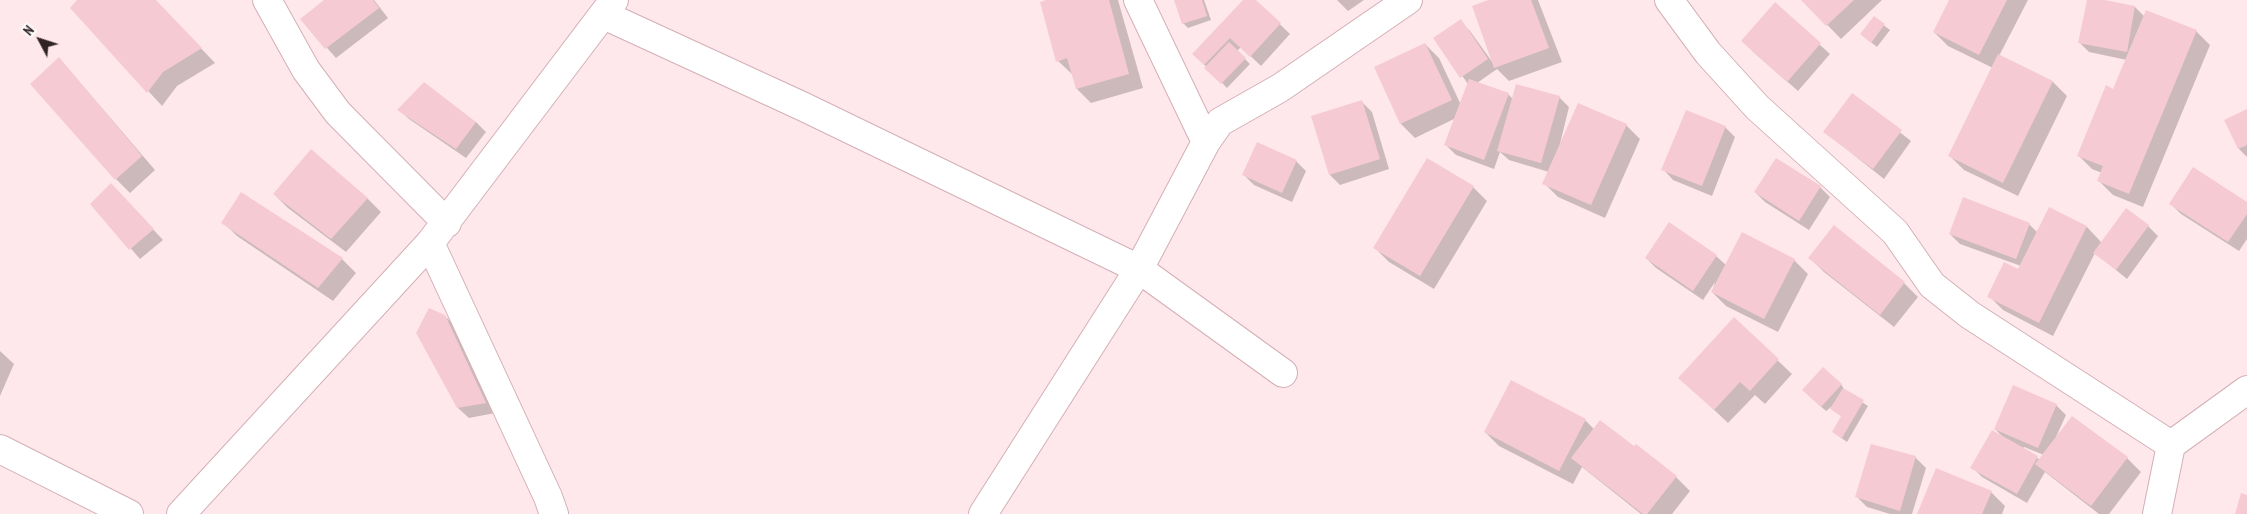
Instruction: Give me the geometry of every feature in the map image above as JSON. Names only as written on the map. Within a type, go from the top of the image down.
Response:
[{"type":"street","points":[[267,0],[306,70],[338,113],[373,151],[439,233],[554,514]]},
{"type":"street","points":[[1138,0],[1206,142]]},
{"type":"street","points":[[984,514],[1139,269],[1206,142],[1220,122],[1280,88],[1408,0]]},
{"type":"street","points":[[1669,0],[1708,54],[1757,107],[1895,232],[1932,285],[1970,315],[2171,445]]},
{"type":"street","points":[[181,514],[439,233],[609,7],[804,107],[1139,269],[1283,373]]},
{"type":"street","points":[[2157,514],[2171,445],[2247,390]]},
{"type":"street","points":[[0,448],[129,514]]},
{"type":"building","points":[[77,0],[156,0],[202,48],[163,72],[147,93],[70,8]]},
{"type":"building","points":[[324,0],[373,0],[379,8],[325,49],[300,19]]},
{"type":"building","points":[[1046,0],[1109,0],[1129,74],[1076,89],[1067,58],[1056,62],[1040,2]]},
{"type":"building","points":[[1174,0],[1202,0],[1207,16],[1182,24]]},
{"type":"building","points":[[1243,0],[1256,0],[1281,23],[1250,57],[1230,38],[1204,65],[1192,54]]},
{"type":"building","points":[[1488,0],[1531,0],[1549,48],[1494,68],[1472,6]]},
{"type":"building","points":[[1801,0],[1854,0],[1826,26]]},
{"type":"building","points":[[1949,0],[2007,0],[1979,55],[1933,32]]},
{"type":"building","points":[[2087,0],[2105,0],[2135,6],[2127,52],[2078,43]]},
{"type":"building","points":[[1775,2],[1821,43],[1787,82],[1741,41]]},
{"type":"building","points":[[2146,10],[2197,30],[2129,194],[2097,181],[2103,166],[2077,156],[2106,85],[2113,89]]},
{"type":"building","points":[[1874,16],[1885,24],[1871,43],[1860,34]]},
{"type":"building","points":[[1461,19],[1488,59],[1460,78],[1433,38]]},
{"type":"building","points":[[1229,42],[1246,58],[1221,84],[1204,68]]},
{"type":"building","points":[[1425,43],[1452,100],[1400,124],[1374,67]]},
{"type":"building","points":[[1998,54],[2053,81],[2003,183],[1948,156]]},
{"type":"building","points":[[59,57],[142,156],[115,180],[30,84]]},
{"type":"building","points":[[1469,79],[1509,93],[1484,160],[1444,145]]},
{"type":"building","points":[[424,82],[476,122],[456,149],[397,110]]},
{"type":"building","points":[[1516,84],[1560,96],[1541,163],[1497,151]]},
{"type":"building","points":[[1852,93],[1902,130],[1873,169],[1823,132]]},
{"type":"building","points":[[1362,100],[1380,159],[1329,175],[1311,116]]},
{"type":"building","points":[[1578,103],[1627,124],[1591,205],[1542,184]]},
{"type":"building","points":[[2247,109],[2247,145],[2238,149],[2224,120]]},
{"type":"building","points":[[1686,110],[1726,126],[1702,186],[1661,170]]},
{"type":"building","points":[[1257,142],[1297,160],[1282,193],[1242,175]]},
{"type":"building","points":[[311,149],[368,198],[331,239],[273,194]]},
{"type":"building","points":[[1427,158],[1474,186],[1420,276],[1373,248]]},
{"type":"building","points":[[1776,158],[1821,186],[1799,221],[1754,192]]},
{"type":"building","points":[[2193,167],[2247,202],[2247,214],[2228,242],[2169,204]]},
{"type":"building","points":[[111,183],[154,229],[129,250],[90,204]]},
{"type":"building","points":[[241,192],[343,258],[318,288],[221,223]]},
{"type":"building","points":[[1963,197],[2030,223],[2016,259],[1949,234]]},
{"type":"building","points":[[2049,207],[2087,226],[2039,323],[1987,297],[2004,262],[2018,269]]},
{"type":"building","points":[[2126,208],[2149,225],[2116,270],[2093,253]]},
{"type":"building","points":[[1669,222],[1717,255],[1693,291],[1645,258]]},
{"type":"building","points":[[1834,225],[1905,282],[1880,315],[1808,258]]},
{"type":"building","points":[[1742,232],[1795,259],[1764,319],[1711,292]]},
{"type":"building","points":[[429,308],[445,315],[486,403],[457,408],[416,333]]},
{"type":"building","points":[[1734,317],[1779,359],[1750,391],[1740,382],[1714,410],[1678,378]]},
{"type":"building","points":[[1823,367],[1842,384],[1821,407],[1802,390]]},
{"type":"building","points":[[1511,380],[1586,419],[1559,471],[1484,432]]},
{"type":"building","points":[[2013,385],[2057,404],[2038,448],[1994,429]]},
{"type":"building","points":[[1843,388],[1864,400],[1842,438],[1832,432],[1841,416],[1830,409]]},
{"type":"building","points":[[2072,416],[2128,457],[2091,506],[2035,464]]},
{"type":"building","points":[[1600,420],[1634,446],[1636,444],[1677,476],[1647,514],[1643,514],[1571,458]]},
{"type":"building","points":[[1992,430],[2038,456],[2017,494],[1970,468]]},
{"type":"building","points":[[1871,444],[1916,456],[1900,511],[1855,497]]},
{"type":"building","points":[[1936,468],[1992,491],[1982,514],[1917,514]]},
{"type":"building","points":[[2241,493],[2247,495],[2247,514],[2235,514]]}]
